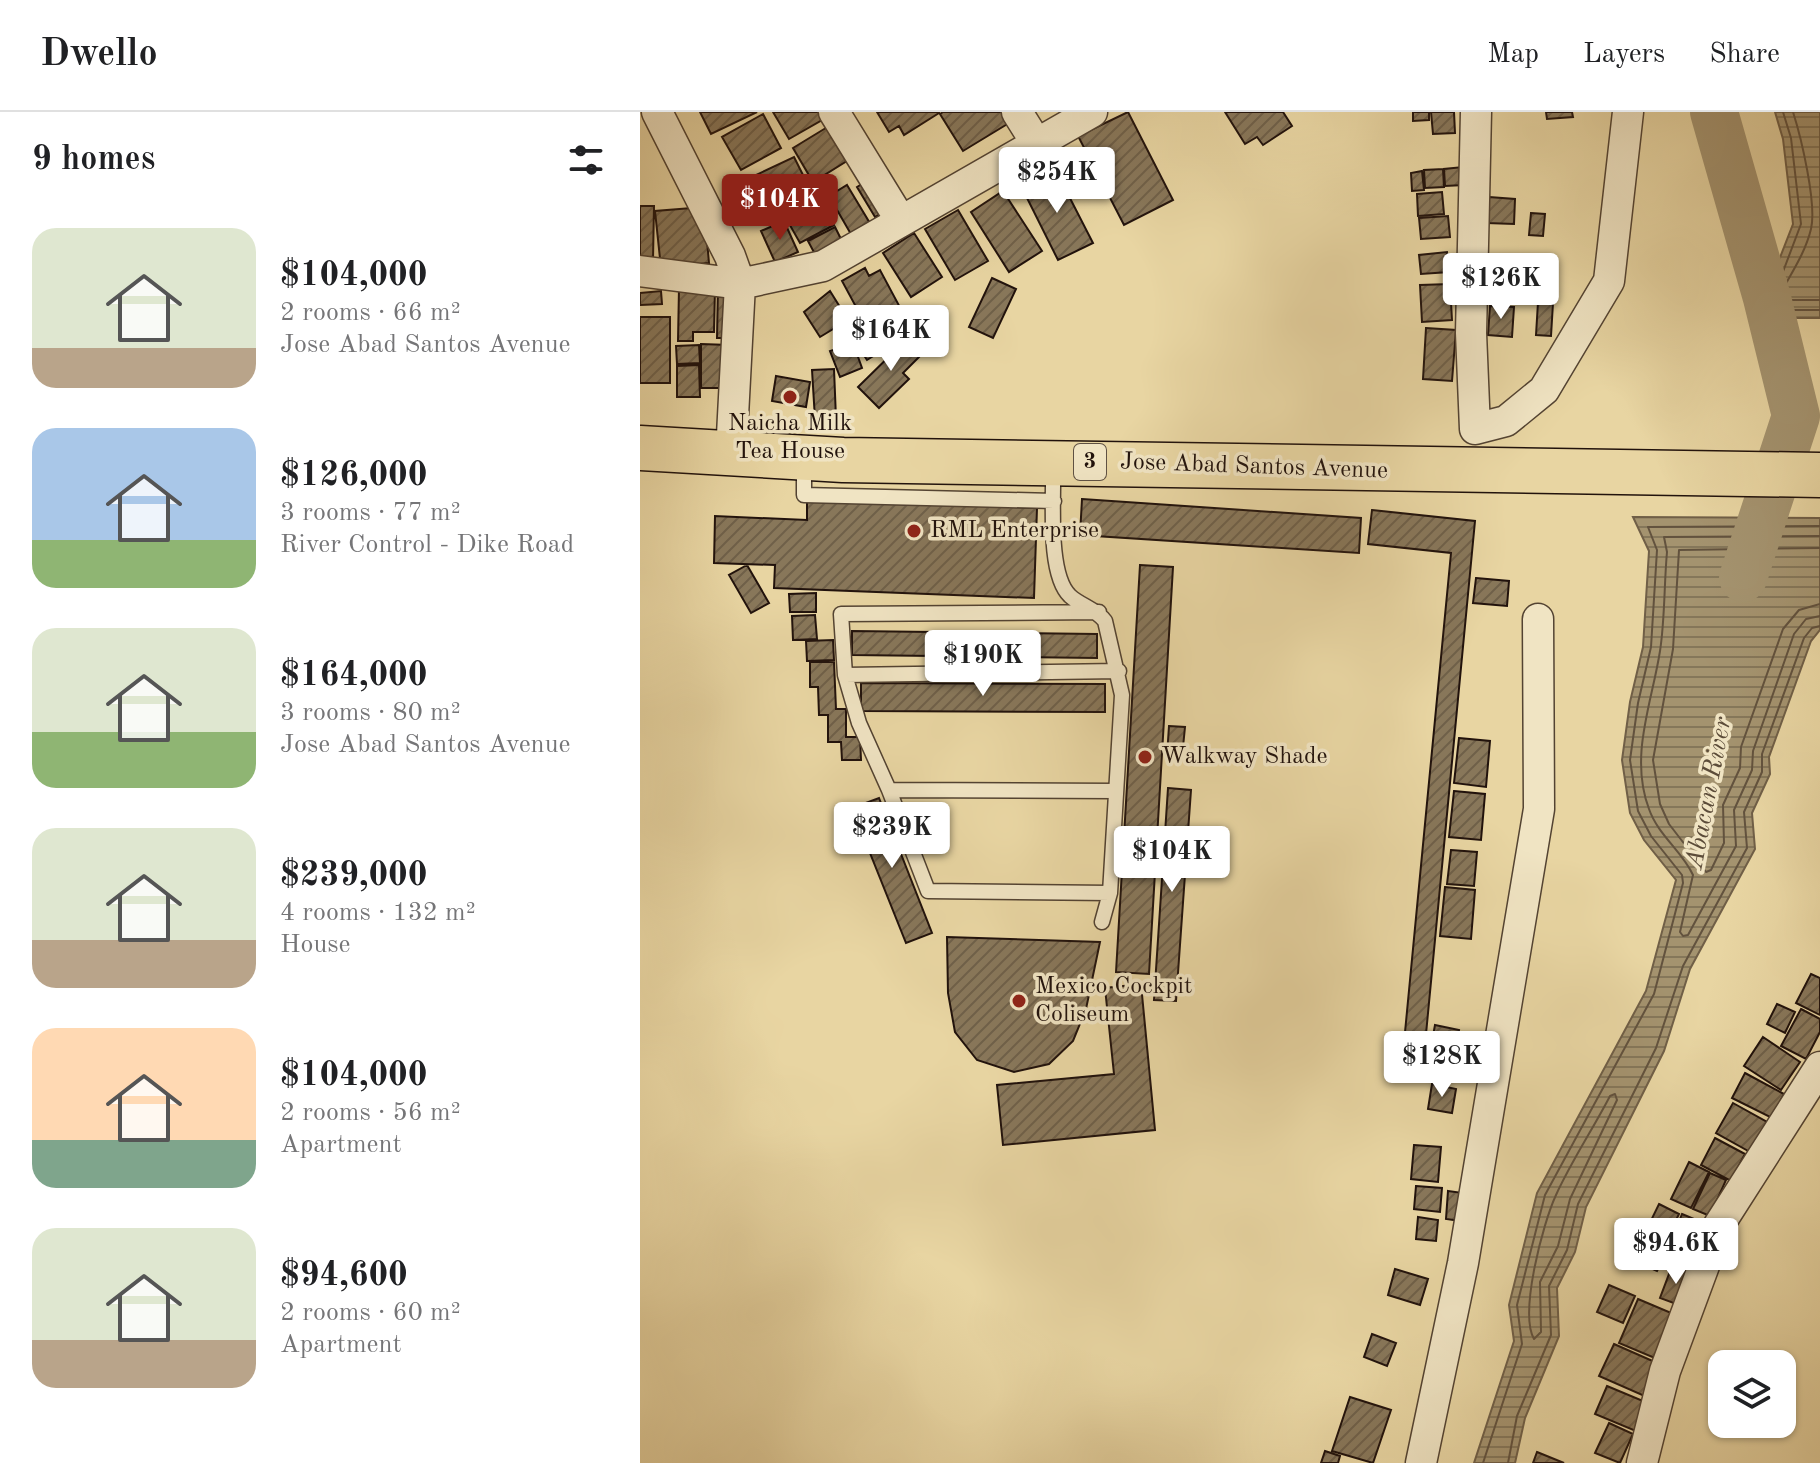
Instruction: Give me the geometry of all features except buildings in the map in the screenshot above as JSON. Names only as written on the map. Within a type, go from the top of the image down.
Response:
[{"type":"highway","name":"Jose Abad Santos Avenue","points":[[640,448],[804,458],[1053,481],[1335,470],[1820,475]]},
{"type":"street","points":[[657,112],[730,256],[740,284],[731,454]]},
{"type":"street","points":[[834,112],[901,221]]},
{"type":"street","points":[[1017,112],[1037,144]]},
{"type":"street","points":[[640,271],[740,284],[823,266],[1092,112]]},
{"type":"street","points":[[1476,112],[1471,333],[1475,429],[1506,421],[1544,390],[1609,281],[1628,112]]},
{"type":"street","points":[[1421,1463],[1463,1263],[1539,809],[1538,619]]},
{"type":"street","points":[[1642,1463],[1665,1371],[1719,1225],[1820,1067]]},
{"type":"lane","points":[[1053,481],[1059,577],[1070,595],[1099,612],[1105,621],[1119,671],[1122,695],[1110,893],[1102,922]]},
{"type":"lane","points":[[1099,612],[841,614],[845,675],[859,723],[928,891],[1110,893]]},
{"type":"lane","points":[[845,675],[1119,671]]},
{"type":"lane","points":[[889,790],[1116,791]]},
{"type":"water","points":[[1775,112],[1820,112],[1820,318],[1756,318],[1757,292],[1774,273],[1793,224],[1783,139]]},
{"type":"water","points":[[1633,517],[1820,518],[1820,630],[1811,641],[1769,757],[1770,774],[1752,813],[1755,849],[1690,969],[1664,1051],[1586,1207],[1575,1252],[1557,1288],[1559,1336],[1525,1418],[1515,1463],[1474,1463],[1514,1341],[1509,1305],[1537,1193],[1646,991],[1676,880],[1644,840],[1630,813],[1622,760],[1630,702],[1643,647],[1649,551]]},
{"type":"waterway","name":"Abacan River","points":[[1714,112],[1767,298],[1796,416],[1743,578]]},
{"type":"place","name":"Naicha Milk Tea House","points":[[790,397]]},
{"type":"place","name":"RML Enterprise","points":[[914,531]]},
{"type":"place","name":"Walkway Shade","points":[[1145,757]]},
{"type":"place","name":"Mexico Cockpit Coliseum","points":[[1019,1001]]}]
